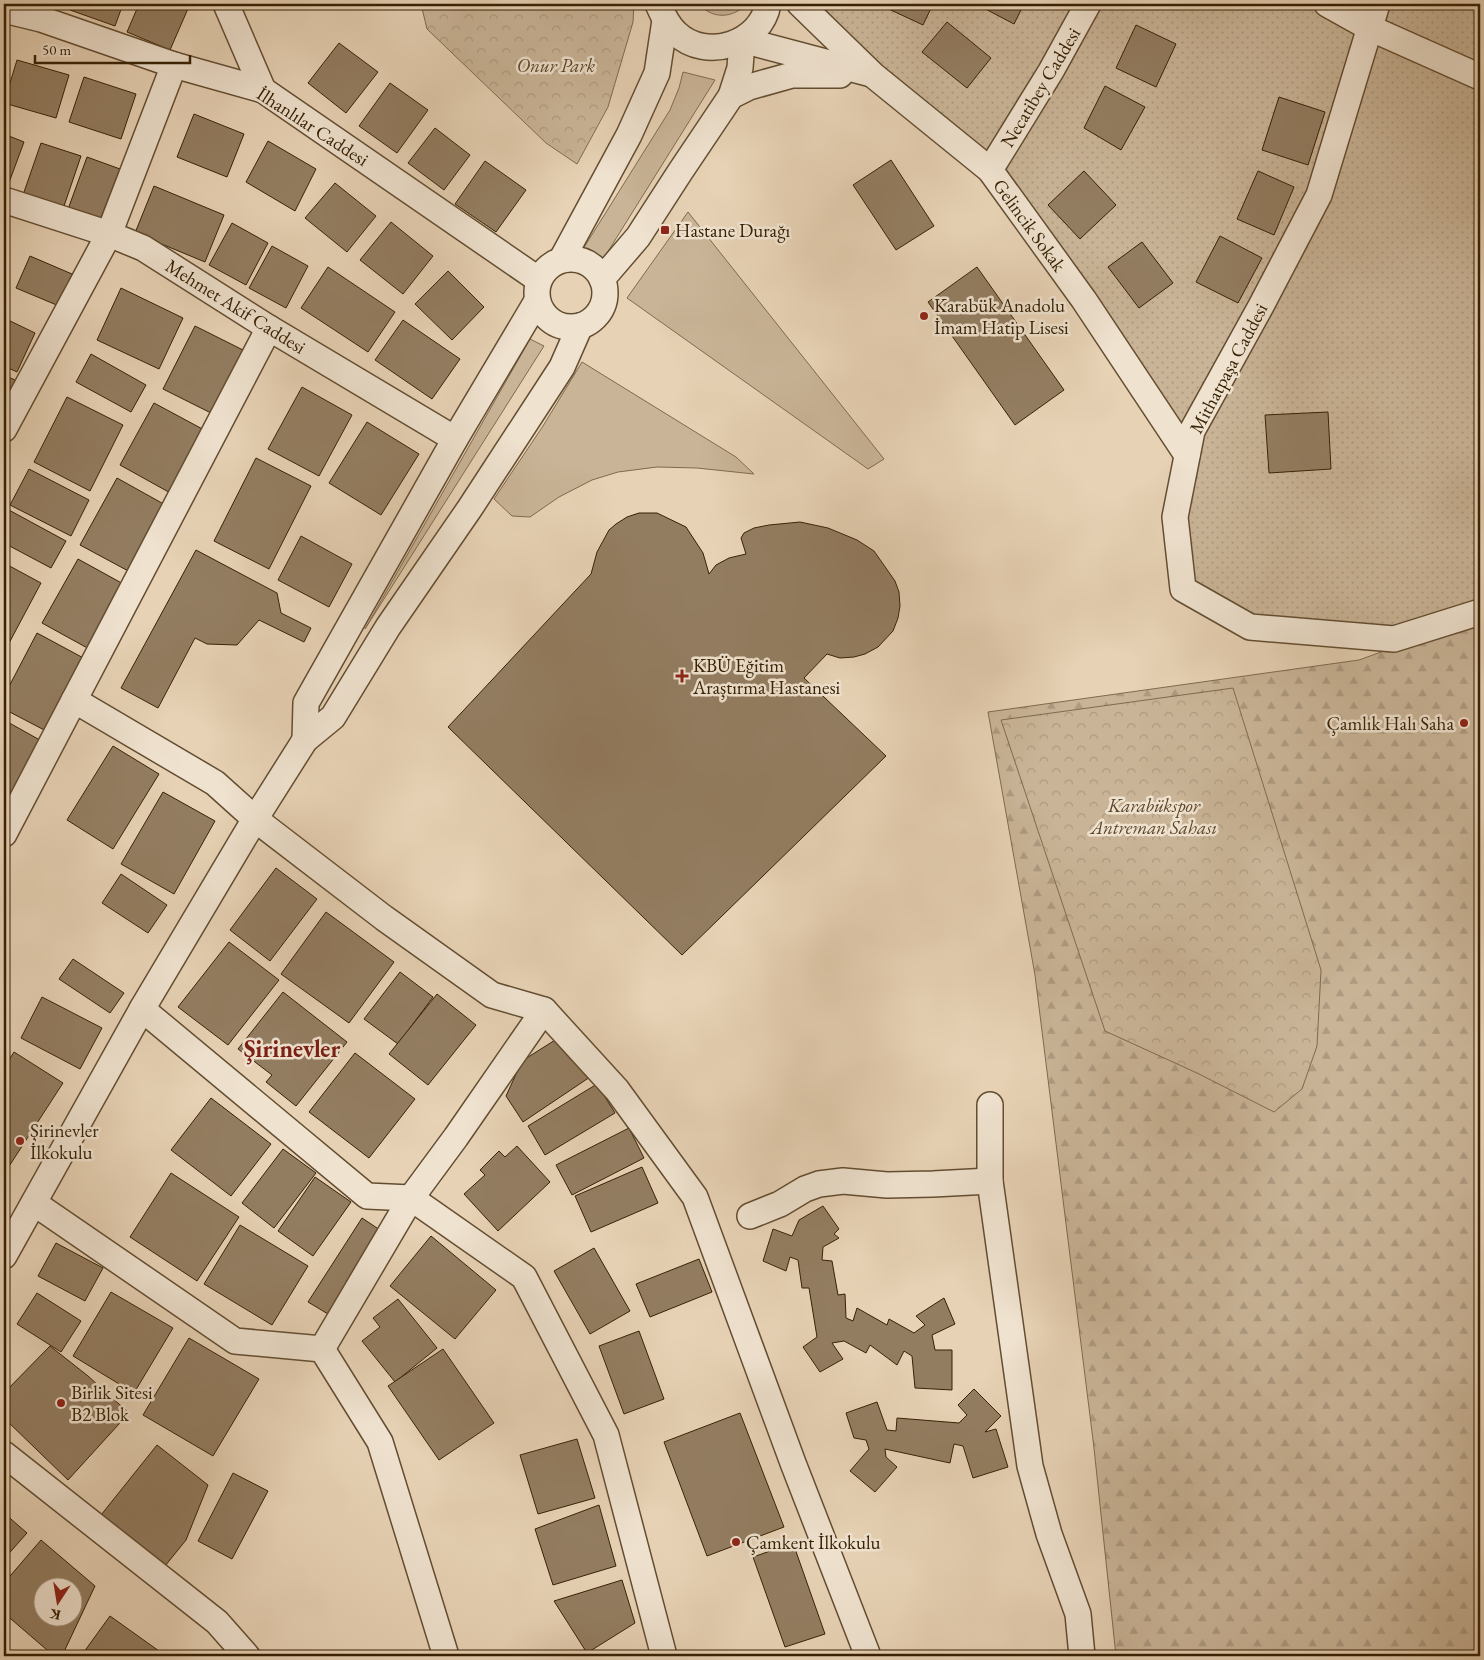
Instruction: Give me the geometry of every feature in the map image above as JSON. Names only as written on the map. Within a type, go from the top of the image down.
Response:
[{"type":"street","points":[[226,4],[264,90]]},
{"type":"street","points":[[661,12],[677,35],[693,44],[712,48],[730,45],[747,37],[760,24],[768,4]]},
{"type":"street","name":"Gelincik Sokak","points":[[800,4],[873,74],[990,170],[1084,300],[1187,455]]},
{"type":"street","name":"Necatibey Caddesi","points":[[990,170],[1052,71],[1088,4]]},
{"type":"street","points":[[1327,4],[1370,28],[1480,77]]},
{"type":"street","name":"Mithatpaşa Caddesi","points":[[1377,4],[1320,195],[1192,432],[1175,517],[1183,589],[1250,627],[1394,639],[1480,612]]},
{"type":"street","name":"İlhanlılar Caddesi","points":[[4,10],[41,20],[174,65],[264,90],[538,290]]},
{"type":"street","points":[[562,259],[629,135],[657,72],[661,12]]},
{"type":"street","points":[[742,40],[873,74]]},
{"type":"street","points":[[602,279],[638,237],[731,96],[740,68],[742,40]]},
{"type":"street","points":[[4,428],[109,234],[174,65]]},
{"type":"street","points":[[731,96],[749,87],[792,75],[873,74]]},
{"type":"street","name":"Mehmet Akif Caddesi","points":[[4,200],[109,234],[143,248],[269,328],[455,439]]},
{"type":"street","points":[[304,740],[306,703],[538,290],[544,270],[562,259],[572,258],[590,264],[602,279],[605,288],[605,298],[597,316],[580,326],[569,327],[558,325],[548,320],[541,311],[538,290]]},
{"type":"street","points":[[6,1250],[142,1009],[304,740],[333,717],[388,627],[470,508],[562,367],[580,326]]},
{"type":"street","points":[[4,834],[269,328]]},
{"type":"street","points":[[74,700],[215,783],[255,819],[384,918],[492,995],[544,1010],[617,1090],[695,1197],[793,1463],[868,1656]]},
{"type":"street","points":[[142,1009],[367,1196],[411,1198],[524,1277],[606,1435],[658,1654]]},
{"type":"street","points":[[322,1349],[411,1198],[456,1137],[544,1010]]},
{"type":"street","points":[[990,1105],[990,1180],[1030,1466],[1049,1534],[1078,1614],[1082,1656]]},
{"type":"street","points":[[750,1216],[780,1204],[805,1189],[819,1184],[843,1181],[896,1185],[990,1180]]},
{"type":"street","points":[[34,1203],[235,1341],[322,1349]]},
{"type":"street","points":[[322,1349],[380,1442],[446,1656]]},
{"type":"street","points":[[4,1454],[217,1622],[247,1656]]},
{"type":"green space","name":"Onur Park","points":[[421,4],[634,4],[633,22],[608,107],[577,164],[546,143],[427,29]]},
{"type":"green space","points":[[699,4],[747,4],[736,12],[717,15],[710,13]]},
{"type":"green space","points":[[800,4],[1480,4],[1480,612],[1394,639],[1250,627],[1183,589],[1187,455],[990,170]]},
{"type":"green space","points":[[683,72],[715,80],[602,261],[583,249],[670,110]]},
{"type":"green space","points":[[688,212],[884,459],[868,469],[627,298]]},
{"type":"green space","points":[[530,339],[544,346],[365,629]]},
{"type":"green space","points":[[582,362],[736,457],[754,474],[697,468],[657,467],[618,472],[592,480],[559,497],[530,517],[512,516],[494,499],[543,426]]},
{"type":"green space","points":[[1480,616],[1480,1656],[1116,1656],[1094,1448],[1035,975],[988,712],[1359,660]]},
{"type":"green space","name":"Karabükspor Antreman Sahası","points":[[1233,688],[1321,970],[1317,1046],[1302,1089],[1274,1112],[1197,1073],[1105,1031],[1001,720]]},
{"type":"building","points":[[72,4],[123,4],[115,26],[70,10]]},
{"type":"building","points":[[139,4],[190,4],[170,50],[127,32]]},
{"type":"building","points":[[878,4],[933,4],[923,25]]},
{"type":"building","points":[[976,4],[1024,4],[1014,24]]},
{"type":"building","points":[[947,22],[991,58],[967,88],[922,52]]},
{"type":"building","points":[[1136,25],[1176,44],[1156,87],[1116,68]]},
{"type":"building","points":[[339,43],[378,72],[346,113],[308,83]]},
{"type":"building","points":[[17,60],[69,75],[56,118],[4,103]]},
{"type":"building","points":[[84,77],[136,94],[121,139],[69,122]]},
{"type":"building","points":[[390,83],[428,110],[397,153],[359,126]]},
{"type":"building","points":[[1105,86],[1145,107],[1121,150],[1084,128]]},
{"type":"building","points":[[1279,97],[1325,112],[1308,165],[1262,150]]},
{"type":"building","points":[[194,114],[244,134],[227,177],[177,157]]},
{"type":"building","points":[[435,128],[470,155],[444,190],[408,163]]},
{"type":"building","points":[[4,134],[24,142],[7,188],[4,187]]},
{"type":"building","points":[[268,141],[316,169],[295,211],[246,182]]},
{"type":"building","points":[[41,143],[81,156],[63,209],[23,195]]},
{"type":"building","points":[[87,157],[120,169],[99,223],[67,212]]},
{"type":"building","points":[[891,160],[934,226],[896,250],[853,185]]},
{"type":"building","points":[[485,161],[526,190],[496,232],[455,204]]},
{"type":"building","points":[[1084,171],[1116,205],[1080,239],[1048,205]]},
{"type":"building","points":[[1258,171],[1294,187],[1274,235],[1237,219]]},
{"type":"building","points":[[335,183],[376,216],[347,252],[305,218]]},
{"type":"building","points":[[154,186],[224,215],[205,262],[135,233]]},
{"type":"building","points":[[391,222],[433,256],[403,294],[360,260]]},
{"type":"building","points":[[232,223],[268,243],[246,285],[209,265]]},
{"type":"building","points":[[1220,236],[1262,258],[1238,303],[1196,282]]},
{"type":"building","points":[[1142,242],[1173,283],[1139,308],[1108,267]]},
{"type":"building","points":[[272,246],[308,266],[286,308],[249,288]]},
{"type":"building","points":[[4,248],[10,251],[4,264]]},
{"type":"building","points":[[30,256],[72,274],[59,306],[16,288]]},
{"type":"building","points":[[328,267],[395,312],[368,352],[301,308]]},
{"type":"building","points":[[977,267],[1064,390],[1015,425],[928,302]]},
{"type":"building","points":[[448,271],[484,307],[452,340],[415,304]]},
{"type":"building","points":[[121,288],[183,318],[159,369],[97,340]]},
{"type":"building","points":[[4,318],[35,333],[17,372],[4,366]]},
{"type":"building","points":[[403,320],[460,359],[432,399],[375,360]]},
{"type":"building","points":[[195,326],[249,353],[217,416],[163,389]]},
{"type":"building","points":[[91,354],[146,385],[131,412],[76,382]]},
{"type":"building","points":[[4,375],[15,380],[4,404]]},
{"type":"building","points":[[302,387],[352,415],[319,476],[268,449]]},
{"type":"building","points":[[67,397],[123,425],[90,491],[34,462]]},
{"type":"building","points":[[154,403],[208,432],[174,495],[120,465]]},
{"type":"building","points":[[1328,412],[1331,469],[1269,473],[1265,415]]},
{"type":"building","points":[[367,422],[419,454],[381,515],[329,483]]},
{"type":"building","points":[[256,458],[311,486],[269,569],[214,541]]},
{"type":"building","points":[[29,469],[89,500],[71,536],[10,505]]},
{"type":"building","points":[[117,478],[169,507],[132,573],[80,545]]},
{"type":"building","points":[[7,509],[66,541],[51,568],[4,543],[4,515]]},
{"type":"building","points":[[639,513],[657,513],[686,527],[703,553],[709,574],[716,565],[729,558],[746,554],[741,538],[744,533],[754,528],[800,522],[828,528],[857,540],[874,551],[895,581],[899,592],[900,606],[898,618],[893,631],[878,647],[854,657],[840,658],[827,654],[804,678],[886,756],[682,955],[448,727],[591,574],[597,552],[609,530],[627,517]]},
{"type":"building","points":[[301,536],[352,564],[329,607],[278,580]]},
{"type":"building","points":[[196,550],[277,593],[281,613],[311,628],[304,642],[259,620],[237,645],[207,644],[195,638],[158,708],[121,688]]},
{"type":"building","points":[[78,559],[127,586],[91,650],[42,623]]},
{"type":"building","points":[[4,563],[41,583],[8,645],[4,642]]},
{"type":"building","points":[[37,633],[89,661],[50,733],[4,709],[4,696]]},
{"type":"building","points":[[4,720],[47,744],[4,810]]},
{"type":"building","points":[[113,746],[159,774],[113,849],[67,820]]},
{"type":"building","points":[[163,792],[215,821],[174,894],[121,864]]},
{"type":"building","points":[[276,868],[317,899],[270,961],[230,930]]},
{"type":"building","points":[[121,874],[167,905],[148,933],[102,903]]},
{"type":"building","points":[[326,912],[394,962],[349,1023],[281,974]]},
{"type":"building","points":[[229,942],[279,980],[228,1045],[178,1007]]},
{"type":"building","points":[[73,959],[124,993],[110,1013],[59,979]]},
{"type":"building","points":[[400,972],[433,997],[398,1044],[364,1019]]},
{"type":"building","points":[[283,992],[347,1042],[296,1106],[266,1082],[272,1075],[238,1049]]},
{"type":"building","points":[[437,994],[476,1025],[428,1085],[389,1054]]},
{"type":"building","points":[[42,997],[102,1028],[80,1069],[21,1038]]},
{"type":"building","points":[[563,1035],[590,1077],[523,1122],[506,1096],[522,1061]]},
{"type":"building","name":"Şirinevler İlkokulu","points":[[14,1052],[63,1083],[6,1171],[4,1169],[4,1068]]},
{"type":"building","points":[[355,1053],[415,1099],[369,1158],[309,1112]]},
{"type":"building","points":[[597,1084],[615,1113],[545,1155],[528,1126]]},
{"type":"building","points":[[211,1098],[271,1144],[231,1196],[171,1150]]},
{"type":"building","points":[[629,1128],[644,1158],[572,1195],[556,1165]]},
{"type":"building","points":[[517,1146],[550,1182],[498,1231],[464,1194],[485,1175],[480,1170],[499,1151],[505,1157]]},
{"type":"building","points":[[283,1149],[316,1173],[274,1228],[242,1203]]},
{"type":"building","points":[[642,1167],[658,1203],[591,1232],[575,1196]]},
{"type":"building","points":[[171,1173],[239,1217],[197,1281],[130,1237]]},
{"type":"building","points":[[315,1177],[351,1202],[313,1256],[278,1231]]},
{"type":"building","points":[[823,1206],[839,1229],[834,1234],[839,1238],[823,1247],[822,1260],[832,1261],[838,1295],[845,1294],[846,1318],[853,1321],[857,1308],[887,1325],[889,1319],[914,1333],[925,1325],[916,1316],[944,1298],[955,1324],[932,1335],[935,1350],[952,1350],[952,1390],[915,1388],[912,1356],[904,1351],[897,1365],[870,1345],[866,1353],[844,1341],[832,1343],[843,1359],[820,1372],[803,1347],[817,1337],[809,1288],[802,1288],[798,1260],[790,1257],[786,1271],[763,1261],[773,1229],[792,1236],[799,1220]]},
{"type":"building","points":[[362,1218],[386,1234],[333,1317],[308,1302]]},
{"type":"building","points":[[240,1225],[308,1266],[272,1325],[204,1284]]},
{"type":"building","points":[[431,1236],[496,1290],[455,1339],[390,1286]]},
{"type":"building","points":[[56,1243],[103,1268],[85,1301],[38,1276]]},
{"type":"building","points":[[594,1248],[630,1311],[590,1334],[554,1271]]},
{"type":"building","points":[[699,1259],[712,1292],[650,1317],[636,1284]]},
{"type":"building","points":[[111,1292],[173,1328],[134,1393],[73,1356]]},
{"type":"building","points":[[37,1293],[81,1321],[61,1352],[17,1324]]},
{"type":"building","points":[[398,1299],[437,1348],[395,1382],[362,1341],[380,1327],[373,1318]]},
{"type":"building","points":[[639,1331],[664,1399],[624,1414],[599,1346]]},
{"type":"building","points":[[189,1338],[259,1379],[213,1456],[143,1415]]},
{"type":"building","name":"Birlik Sitesi B2 Blok","points":[[50,1346],[88,1376],[129,1413],[68,1480],[4,1418],[4,1393]]},
{"type":"building","points":[[443,1349],[494,1423],[439,1460],[388,1386]]},
{"type":"building","points":[[974,1389],[1001,1416],[985,1432],[996,1429],[1008,1467],[973,1478],[963,1446],[954,1444],[950,1463],[885,1449],[886,1457],[897,1467],[875,1492],[850,1471],[869,1449],[866,1440],[854,1438],[846,1413],[877,1402],[887,1430],[896,1431],[897,1418],[959,1423],[967,1415],[958,1405]]},
{"type":"building","name":"Çamkent İlkokulu","points":[[740,1413],[784,1527],[707,1556],[664,1442]]},
{"type":"building","points":[[577,1439],[595,1498],[538,1514],[520,1455]]},
{"type":"building","points":[[157,1445],[208,1485],[186,1540],[161,1571],[97,1520]]},
{"type":"building","points":[[233,1473],[268,1491],[232,1559],[198,1541]]},
{"type":"building","points":[[599,1505],[616,1566],[553,1585],[535,1529]]},
{"type":"building","points":[[4,1513],[27,1533],[4,1559]]},
{"type":"building","points":[[41,1540],[95,1586],[82,1614],[82,1578],[32,1578],[32,1628],[75,1628],[62,1656],[54,1656],[4,1613],[4,1583]]},
{"type":"building","points":[[793,1543],[825,1634],[785,1647],[753,1557]]},
{"type":"building","points":[[622,1580],[635,1623],[587,1653],[554,1601]]},
{"type":"building","points":[[110,1616],[166,1656],[81,1656]]},
{"type":"place","name":"Hastane Durağı","points":[[665,230]]},
{"type":"place","name":"Karabük Anadolu İmam Hatip Lisesi","points":[[924,316]]},
{"type":"place","name":"KBÜ Eğitim Araştırma Hastanesi","points":[[682,676]]},
{"type":"place","name":"Çamlık Halı Saha","points":[[1464,723]]},
{"type":"place","name":"Şirinevler İlkokulu","points":[[20,1141]]},
{"type":"place","name":"Birlik Sitesi B2 Blok","points":[[61,1403]]},
{"type":"place","name":"Çamkent İlkokulu","points":[[736,1542]]},
{"type":"district","name":"Şirinevler","points":[[292,1049]]}]
